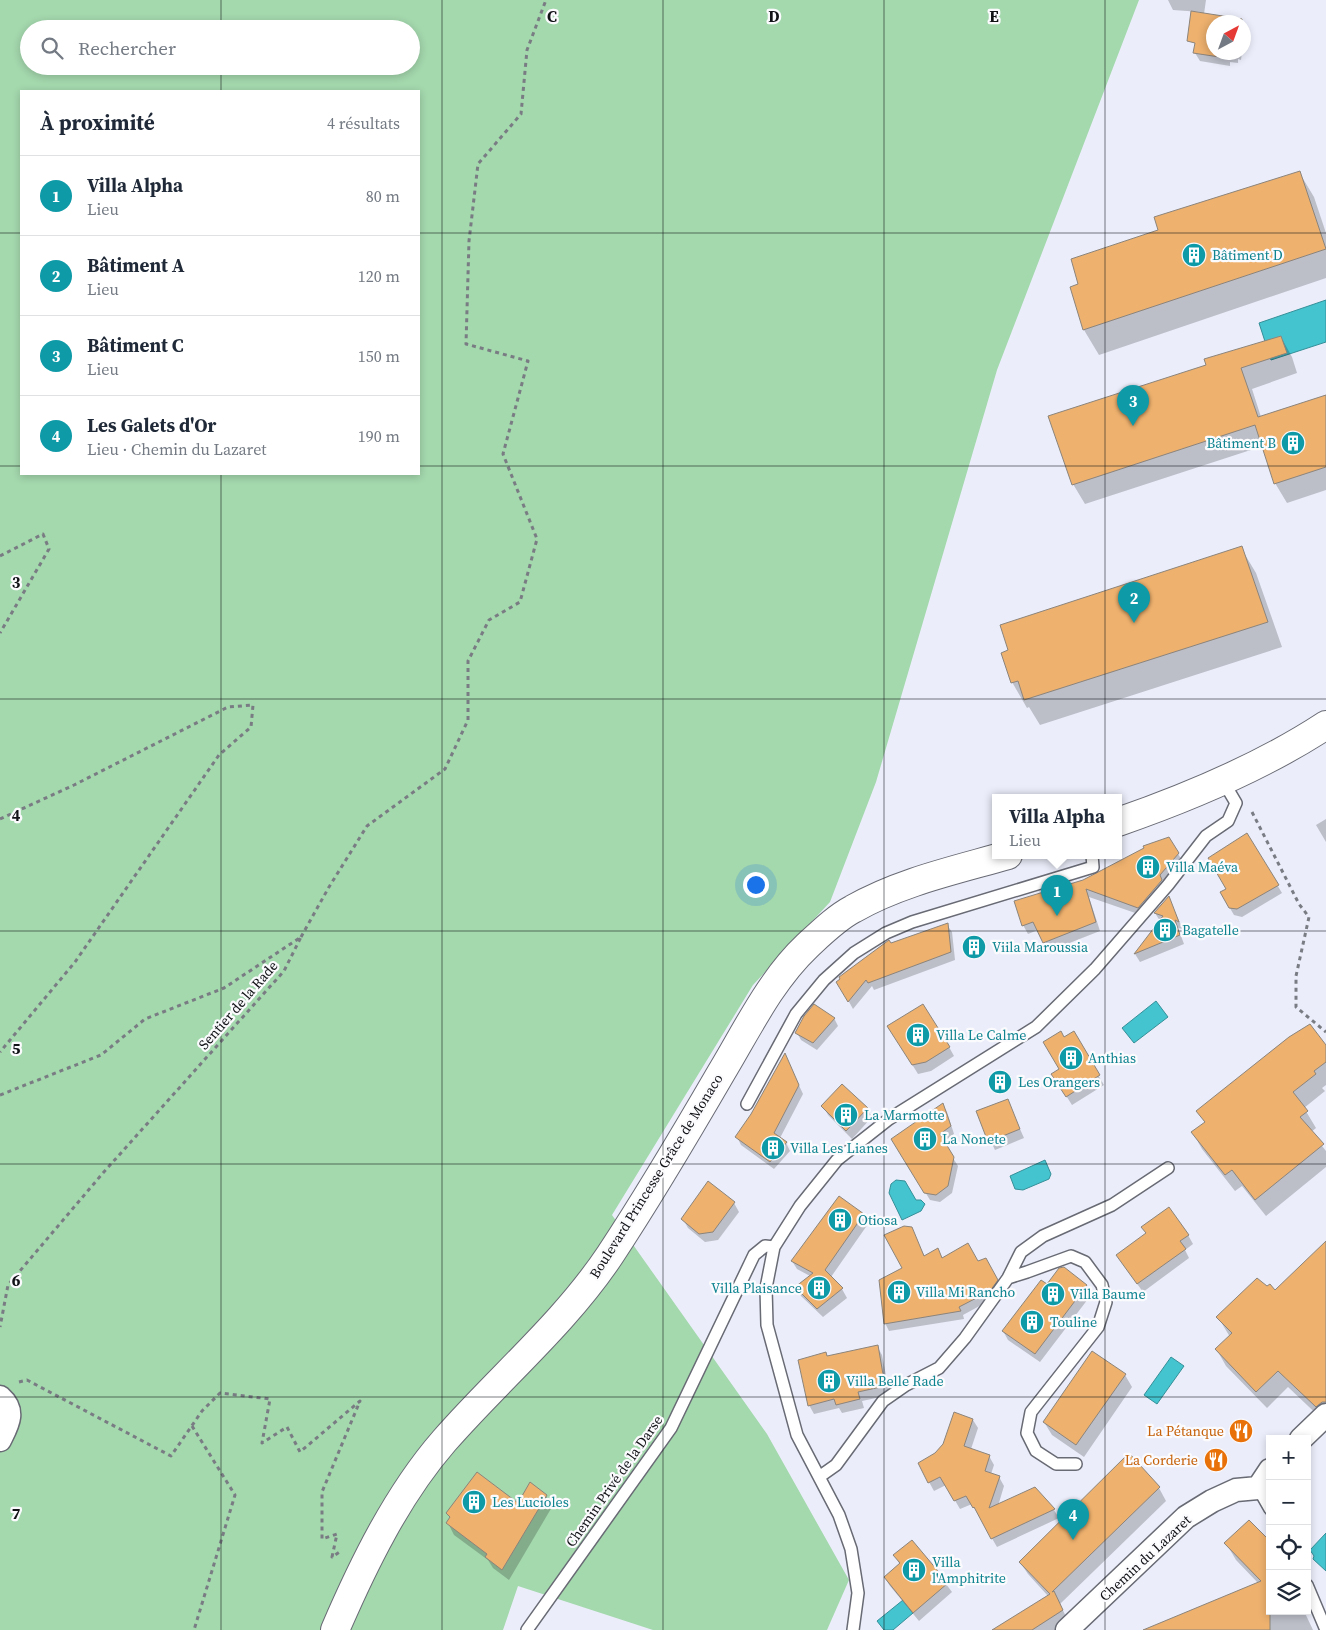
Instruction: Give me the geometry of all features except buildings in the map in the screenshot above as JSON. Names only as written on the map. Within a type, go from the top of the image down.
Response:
[{"type":"main road","points":[[1122,821],[1173,803],[1229,792],[1260,762],[1326,725]]},
{"type":"main road","name":"Boulevard Princesse Grâce de Monaco","points":[[335,1630],[384,1530],[413,1481],[443,1442],[581,1294],[609,1256],[678,1148],[760,1007],[795,959],[831,925],[860,905],[906,886],[995,859]]},
{"type":"street","points":[[0,1440],[10,1418],[6,1391]]},
{"type":"street","points":[[1305,1435],[1326,1415]]},
{"type":"street","name":"Chemin du Lazaret","points":[[1067,1630],[1186,1517],[1212,1501],[1264,1479]]},
{"type":"lane","points":[[853,1630],[858,1593],[851,1549],[839,1515],[797,1435],[767,1325],[766,1288],[774,1247],[800,1206],[837,1160],[889,1119],[1036,1027],[1094,969],[1168,885],[1206,836],[1228,821],[1229,792]]},
{"type":"lane","points":[[747,1104],[796,1014],[824,980],[854,953],[886,933],[912,922],[1093,867],[1092,859]]},
{"type":"lane","points":[[819,1477],[836,1465],[883,1401],[906,1385],[939,1368],[965,1338],[1008,1278],[1021,1252],[1043,1236],[1112,1205],[1168,1168]]},
{"type":"lane","name":"Chemin Privé de la Darse","points":[[527,1630],[671,1428],[754,1255],[765,1246],[774,1247]]},
{"type":"lane","points":[[1008,1278],[1071,1256],[1084,1262],[1102,1285],[1106,1302],[1098,1327],[1031,1412],[1027,1434],[1036,1452],[1056,1464],[1076,1464]]},
{"type":"lane","points":[[1311,1594],[1326,1630]]},
{"type":"path","points":[[301,938],[329,887],[367,826],[445,769],[468,720],[468,661],[489,620],[520,602],[538,539],[503,454],[528,361],[466,344],[469,240],[478,164],[521,114],[527,50],[546,0]]},
{"type":"path","points":[[0,556],[43,534],[49,549],[0,633]]},
{"type":"path","points":[[0,819],[74,785],[228,707],[253,705],[252,727],[219,755],[75,962],[0,1052]]},
{"type":"path","points":[[1229,792],[1252,811],[1299,904],[1309,917],[1296,976],[1296,1007],[1326,1032]]},
{"type":"path","name":"Sentier de la Rade","points":[[0,1094],[101,1055],[145,1019],[224,988],[301,938]]},
{"type":"path","name":"Sentier de la Rade","points":[[0,1328],[8,1285],[104,1173],[284,971],[301,938]]},
{"type":"path","points":[[6,1391],[27,1380],[171,1456],[202,1411],[220,1393],[270,1399],[262,1443],[286,1427],[300,1452],[360,1401],[322,1492],[322,1539],[338,1534],[332,1556],[345,1548]]},
{"type":"path","points":[[192,1426],[234,1495],[194,1630]]},
{"type":"green space","points":[[0,0],[1139,0],[997,370],[876,782],[830,902],[753,985],[612,1215],[767,1434],[849,1580],[827,1630],[653,1630],[518,1586],[503,1630],[0,1630]]},
{"type":"water","points":[[1326,300],[1326,342],[1271,360],[1259,323]]},
{"type":"water","points":[[1156,1001],[1168,1017],[1134,1043],[1122,1028]]},
{"type":"water","points":[[1045,1160],[1051,1174],[1049,1179],[1023,1190],[1015,1189],[1010,1176]]},
{"type":"water","points":[[896,1180],[905,1181],[916,1200],[921,1200],[925,1204],[921,1211],[902,1220],[889,1193],[891,1184]]},
{"type":"water","points":[[1171,1357],[1184,1366],[1157,1404],[1144,1395]]},
{"type":"water","points":[[1326,1533],[1326,1571],[1313,1559],[1314,1556],[1311,1549]]},
{"type":"water","points":[[903,1600],[913,1613],[893,1630],[884,1630],[877,1621]]},
{"type":"place","name":"Bâtiment D","points":[[1194,255]]},
{"type":"place","name":"Bâtiment C","points":[[1133,426]]},
{"type":"place","name":"Bâtiment B","points":[[1293,443]]},
{"type":"place","name":"Bâtiment A","points":[[1134,623]]},
{"type":"place","name":"Villa Maéva","points":[[1148,867]]},
{"type":"place","name":"Villa Alpha","points":[[1057,916]]},
{"type":"place","name":"Bagatelle","points":[[1165,930]]},
{"type":"place","name":"Viila Maroussia","points":[[974,947]]},
{"type":"place","name":"Villa Le Calme","points":[[918,1035]]},
{"type":"place","name":"Anthias","points":[[1071,1058]]},
{"type":"place","name":"Les Orangers","points":[[1000,1082]]},
{"type":"place","name":"La Marmotte","points":[[846,1115]]},
{"type":"place","name":"La Nonete","points":[[925,1139]]},
{"type":"place","name":"Villa Les Lianes","points":[[773,1148]]},
{"type":"place","name":"Otiosa","points":[[840,1220]]},
{"type":"place","name":"Villa Plaisance","points":[[819,1288]]},
{"type":"place","name":"Villa Mi Rancho","points":[[899,1292]]},
{"type":"place","name":"Villa Baume","points":[[1053,1294]]},
{"type":"place","name":"Touline","points":[[1032,1322]]},
{"type":"place","name":"Villa Belle Rade","points":[[829,1381]]},
{"type":"place","name":"La Pétanque","points":[[1241,1431]]},
{"type":"place","name":"La Corderie","points":[[1216,1460]]},
{"type":"place","name":"Les Lucioles","points":[[474,1502]]},
{"type":"place","name":"Les Galets d'Or","points":[[1073,1540]]},
{"type":"place","name":"Villa l'Amphitrite","points":[[914,1570]]}]
